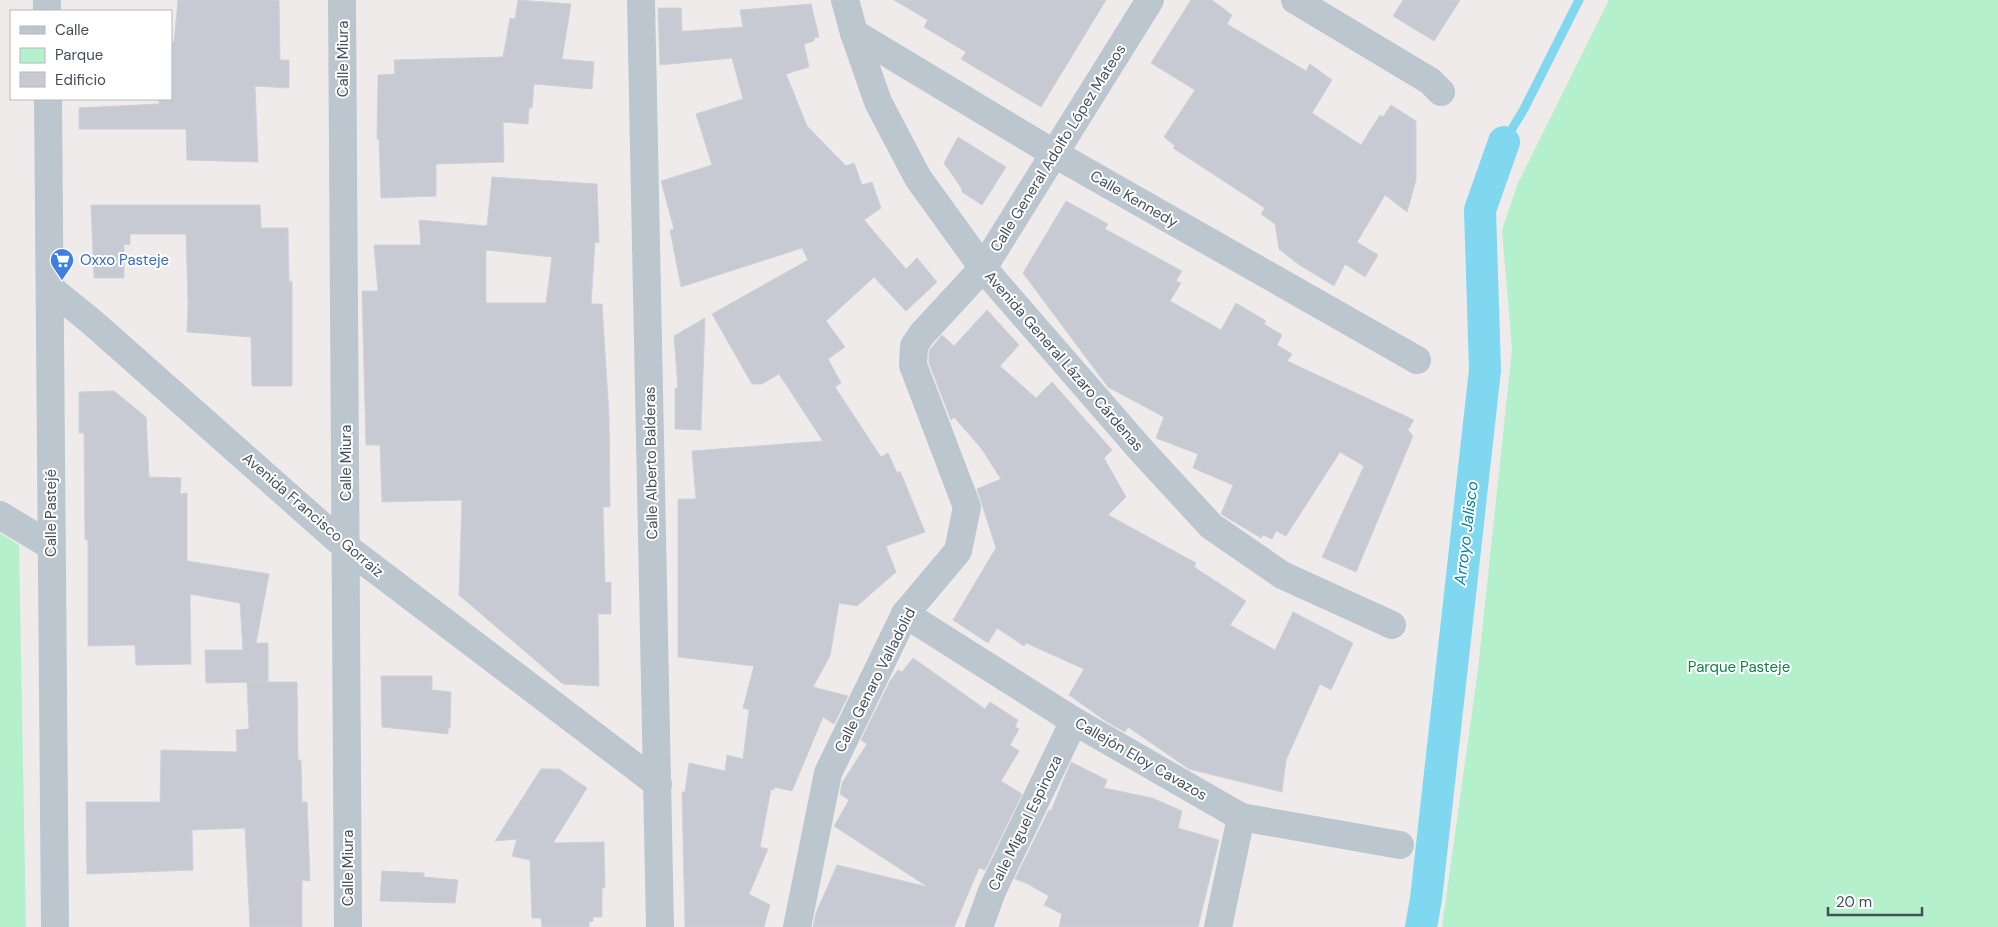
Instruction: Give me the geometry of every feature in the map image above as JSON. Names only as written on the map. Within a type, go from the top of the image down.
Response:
[{"type":"street","name":"Calle Miura","points":[[342,0],[348,927]]},
{"type":"street","name":"Calle Alberto Balderas","points":[[640,0],[660,927]]},
{"type":"street","name":"Avenida General Lázaro Cárdenas","points":[[845,0],[854,33],[878,102],[918,178],[983,268],[1141,450],[1211,526],[1282,575],[1392,625]]},
{"type":"street","name":"Calle General Adolfo López Mateos","points":[[913,365],[914,346],[922,334],[983,268],[1150,0]]},
{"type":"street","points":[[1295,0],[1430,81],[1441,92]]},
{"type":"street","name":"Calle Kennedy","points":[[854,33],[1055,154],[1417,360]]},
{"type":"street","name":"Calle Pastejé","points":[[48,100],[55,927]]},
{"type":"street","name":"Avenida Francisco Gorraiz","points":[[50,288],[94,322],[347,548],[658,784]]},
{"type":"street","name":"Calle Genaro Valladolid","points":[[797,927],[828,773],[905,614],[958,551],[967,507],[913,365]]},
{"type":"street","points":[[0,515],[51,546]]},
{"type":"street","name":"Callejón Eloy Cavazos","points":[[905,614],[1074,721],[1241,817],[1400,845]]},
{"type":"street","name":"Calle Miguel Espinoza","points":[[979,927],[992,891],[1074,721]]},
{"type":"street","points":[[1218,927],[1241,817]]},
{"type":"green space","name":"Parque Pasteje","points":[[1609,0],[1998,0],[1998,927],[1442,927],[1478,669],[1512,350],[1502,230],[1518,183]]},
{"type":"green space","points":[[0,533],[19,545],[26,927],[0,927]]},
{"type":"building","points":[[178,0],[279,0],[280,60],[289,60],[289,88],[255,86],[258,162],[187,160],[186,129],[79,129],[79,108],[159,104],[159,100],[172,100],[172,42],[174,42]]},
{"type":"building","points":[[518,0],[571,4],[562,59],[594,62],[592,89],[534,84],[532,108],[529,108],[528,124],[503,122],[504,162],[436,164],[436,196],[381,198],[379,139],[377,139],[378,75],[395,74],[394,60],[503,57],[510,18],[515,19]]},
{"type":"building","points":[[894,0],[1106,0],[1041,107],[961,59],[966,52],[924,27],[928,20]]},
{"type":"building","points":[[1191,0],[1212,0],[1232,15],[1227,24],[1306,71],[1310,64],[1332,80],[1312,113],[1361,145],[1380,115],[1383,117],[1391,105],[1416,121],[1416,180],[1407,212],[1385,195],[1357,242],[1378,255],[1365,277],[1345,264],[1334,286],[1298,264],[1279,249],[1275,224],[1261,214],[1265,208],[1173,148],[1175,146],[1164,137],[1195,90],[1151,63]]},
{"type":"building","points":[[1403,0],[1460,0],[1434,41],[1393,16]]},
{"type":"building","points":[[811,4],[819,37],[814,38],[814,41],[804,44],[809,67],[786,74],[807,126],[846,166],[854,163],[862,185],[872,182],[881,208],[864,220],[906,269],[917,258],[937,282],[906,311],[874,277],[826,321],[845,347],[828,359],[841,383],[835,387],[881,457],[888,453],[897,473],[900,471],[925,532],[886,546],[896,572],[857,606],[839,603],[830,656],[813,687],[848,696],[834,724],[823,717],[792,791],[774,787],[774,790],[771,789],[760,847],[768,849],[749,894],[770,905],[764,927],[685,927],[682,792],[685,792],[689,763],[725,771],[727,755],[743,759],[749,710],[743,708],[754,666],[678,657],[678,499],[696,499],[692,451],[823,441],[779,374],[762,384],[752,384],[712,314],[808,260],[802,248],[681,287],[670,230],[674,229],[661,181],[712,165],[696,114],[743,99],[732,58],[660,65],[658,8],[681,8],[682,31],[689,31],[743,27],[740,10]]},
{"type":"building","points":[[958,137],[1006,167],[982,205],[962,192],[962,189],[944,163]]},
{"type":"building","points":[[492,177],[597,184],[599,243],[595,242],[591,304],[602,304],[609,416],[610,507],[603,507],[605,583],[611,582],[611,614],[598,614],[599,686],[563,684],[459,595],[462,500],[382,502],[380,445],[366,445],[362,291],[378,291],[374,245],[421,245],[419,220],[487,226]],"holes":[[[486,250],[552,257],[546,303],[486,303]]]},
{"type":"building","points":[[1066,201],[1108,224],[1105,229],[1182,271],[1176,281],[1181,283],[1170,301],[1221,330],[1236,303],[1266,321],[1264,324],[1282,335],[1277,345],[1292,354],[1287,361],[1414,420],[1408,430],[1413,436],[1356,572],[1322,557],[1364,466],[1340,452],[1286,536],[1276,531],[1272,539],[1263,535],[1261,538],[1221,514],[1233,485],[1193,468],[1198,454],[1156,438],[1164,417],[1108,387],[1023,273]]},
{"type":"building","points":[[91,205],[260,205],[261,228],[288,228],[289,282],[292,281],[292,386],[252,386],[251,337],[187,332],[186,234],[130,234],[130,245],[124,244],[124,278],[94,278]]},
{"type":"building","points":[[987,310],[1019,345],[1000,366],[1036,398],[1052,382],[1112,450],[1104,458],[1126,497],[1108,515],[1196,563],[1194,567],[1246,601],[1230,625],[1275,650],[1293,612],[1353,643],[1331,690],[1320,684],[1286,760],[1282,792],[1189,769],[1128,727],[1125,732],[1107,722],[1069,695],[1084,669],[1026,643],[1024,646],[997,628],[988,643],[953,620],[996,548],[977,489],[1001,479],[981,448],[954,417],[951,420],[929,363],[929,351],[942,335],[954,346]]},
{"type":"building","points":[[705,318],[701,430],[675,429],[675,388],[678,388],[674,336]]},
{"type":"building","points":[[114,391],[146,417],[149,477],[181,478],[180,494],[187,493],[187,561],[269,574],[256,643],[268,643],[268,682],[206,683],[205,650],[243,650],[240,603],[190,594],[191,664],[136,665],[135,645],[88,646],[88,540],[85,540],[84,433],[79,433],[79,392]]},
{"type":"building","points":[[913,658],[985,709],[990,702],[1018,720],[1015,727],[1019,729],[1010,745],[1019,751],[1001,781],[1022,794],[985,870],[979,868],[954,927],[813,927],[816,913],[837,865],[928,887],[834,826],[849,800],[840,794],[842,783],[867,744],[861,740],[890,681],[898,670],[902,672]]},
{"type":"building","points":[[381,676],[432,676],[432,690],[451,692],[450,728],[448,728],[448,734],[382,727]]},
{"type":"building","points":[[247,682],[297,682],[298,760],[301,760],[302,802],[307,802],[310,881],[302,880],[302,927],[250,927],[245,828],[192,830],[193,870],[87,874],[86,802],[160,802],[161,750],[237,752],[236,730],[249,729]]},
{"type":"building","points":[[1071,762],[1107,780],[1104,788],[1152,798],[1182,811],[1178,828],[1219,840],[1198,927],[1059,927],[1062,914],[1044,905],[1049,896],[1015,879],[1049,810],[1051,811]]},
{"type":"building","points":[[541,769],[559,769],[587,788],[553,843],[604,842],[605,888],[602,888],[602,917],[593,917],[593,921],[589,922],[589,927],[542,927],[541,918],[532,918],[530,860],[512,856],[517,839],[495,841]]},
{"type":"building","points":[[382,871],[424,873],[424,877],[458,880],[455,903],[380,901]]},
{"type":"waterway","points":[[1504,142],[1524,109],[1579,0]]},
{"type":"waterway","name":"Arroyo Jalisco","points":[[1421,927],[1426,899],[1485,370],[1480,210],[1504,142]]},
{"type":"place","name":"Oxxo Pasteje","points":[[62,281]]}]
